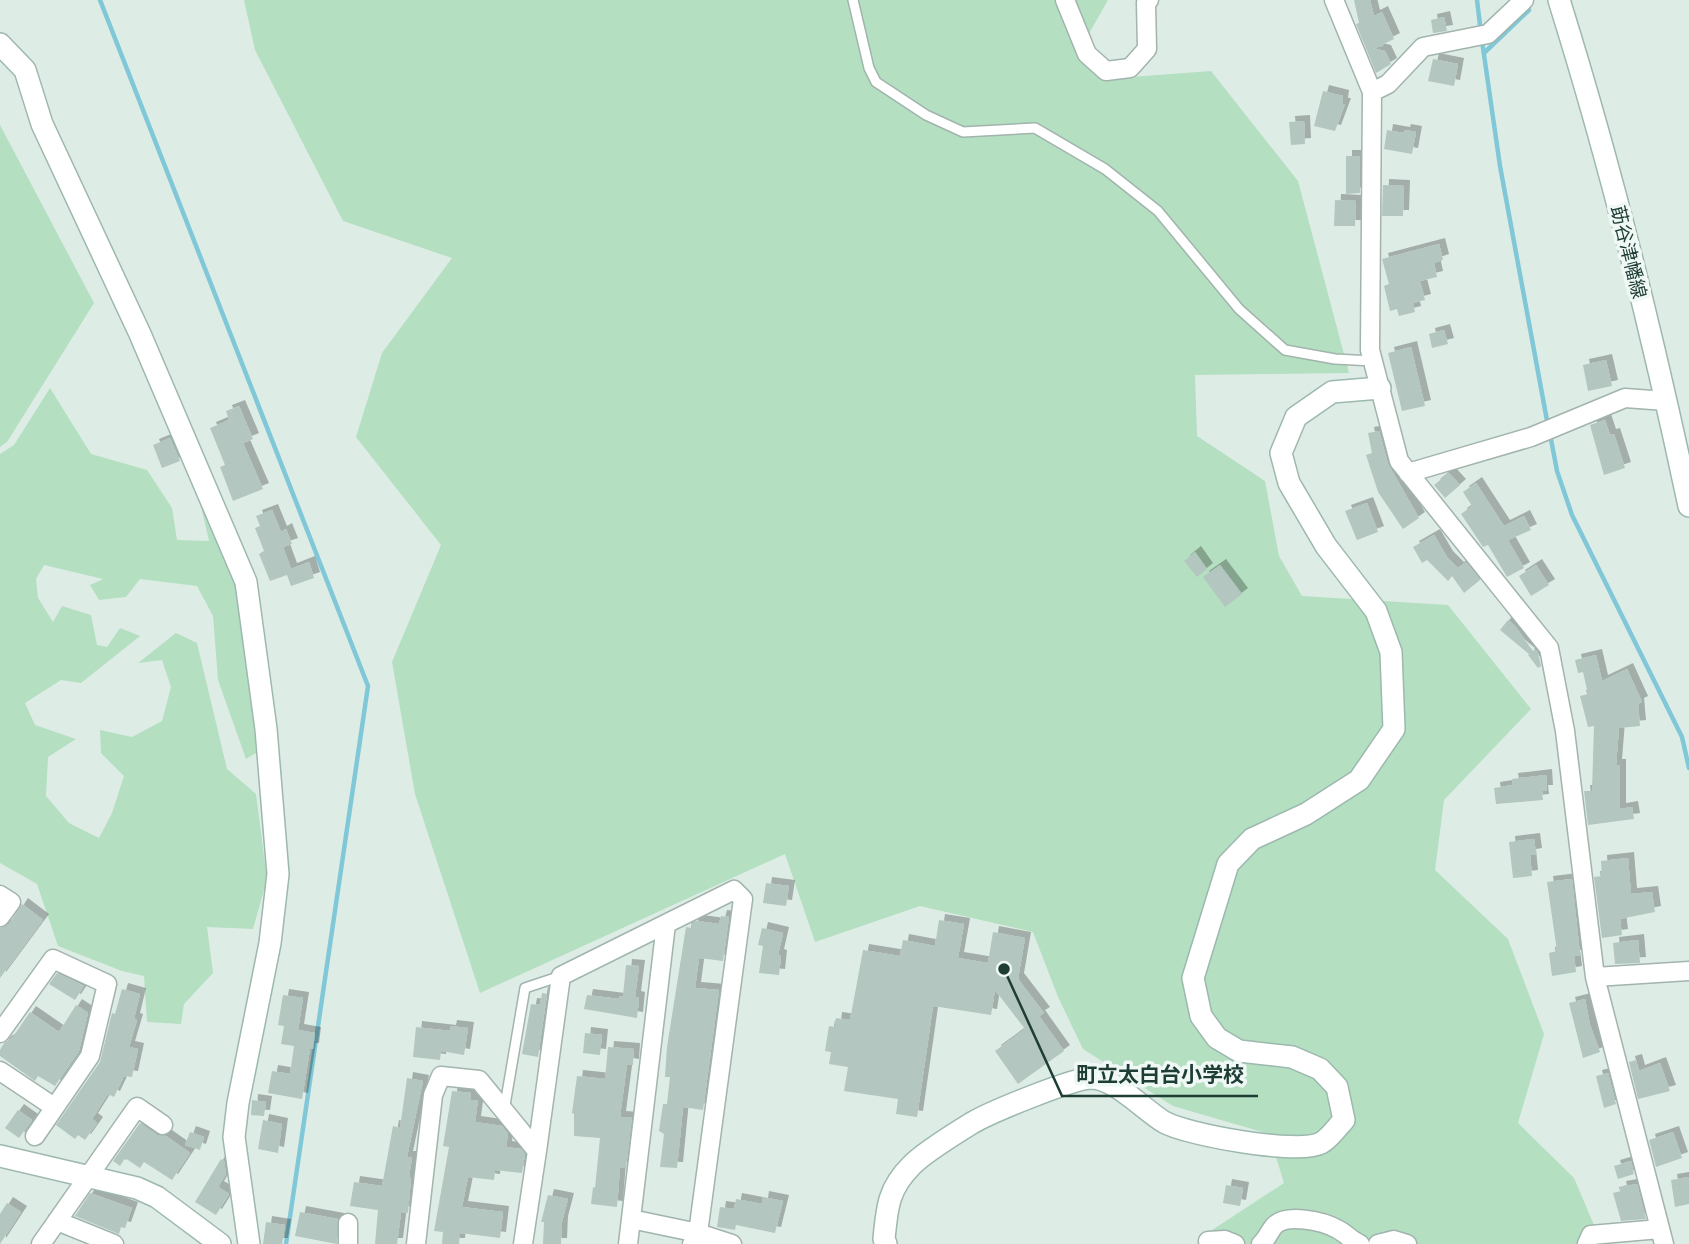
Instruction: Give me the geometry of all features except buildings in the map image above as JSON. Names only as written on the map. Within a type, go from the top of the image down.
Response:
[{"type":"street","points":[[1065,0],[1087,54],[1106,71],[1130,68],[1147,49],[1146,4],[1149,0]]},
{"type":"street","points":[[1334,0],[1372,92],[1370,350],[1399,461],[1549,648],[1565,731],[1595,977],[1662,1236],[1591,1235],[1587,1244]]},
{"type":"street","points":[[1372,92],[1388,84],[1423,47],[1488,34],[1524,0]]},
{"type":"street","name":"莇谷津幡線","points":[[1559,0],[1595,114],[1666,401],[1689,506]]},
{"type":"street","points":[[0,44],[25,70],[42,124],[140,334],[246,582],[266,729],[278,874],[270,943],[238,1103],[234,1137],[249,1244]]},
{"type":"street","points":[[886,1244],[884,1238],[888,1199],[911,1165],[973,1123],[1057,1087],[1092,1078],[1111,1083],[1167,1124],[1214,1137],[1266,1145],[1300,1148],[1321,1143],[1344,1120],[1337,1087],[1320,1069],[1292,1058],[1239,1051],[1217,1038],[1201,1016],[1193,978],[1228,864],[1252,839],[1306,814],[1359,780],[1394,729],[1391,652],[1377,611],[1326,546],[1289,483],[1281,453],[1296,417],[1332,392],[1380,388]]},
{"type":"street","points":[[1408,473],[1531,437],[1625,398],[1666,401]]},
{"type":"street","points":[[523,1244],[561,976],[734,890],[743,899],[695,1239]]},
{"type":"street","points":[[0,895],[11,902],[0,917]]},
{"type":"street","points":[[628,1244],[666,924]]},
{"type":"street","points":[[0,1033],[53,959],[107,984],[90,1056],[35,1136]]},
{"type":"street","points":[[1595,977],[1689,971]]},
{"type":"street","points":[[0,1071],[54,1107]]},
{"type":"street","points":[[416,1244],[433,1095],[441,1076],[480,1080],[537,1152]]},
{"type":"street","points":[[41,1244],[136,1107],[163,1125]]},
{"type":"street","points":[[0,1156],[137,1188],[157,1197],[220,1244]]},
{"type":"street","points":[[631,1219],[695,1239],[732,1244]]},
{"type":"street","points":[[1261,1244],[1268,1238],[1274,1226],[1286,1219],[1329,1226],[1360,1244]]},
{"type":"street","points":[[57,1221],[114,1244]]},
{"type":"street","points":[[348,1223],[348,1244]]},
{"type":"street","points":[[1208,1241],[1225,1240],[1236,1244]]},
{"type":"street","points":[[1378,1244],[1394,1240],[1407,1244]]},
{"type":"lane","points":[[853,0],[869,68],[876,82],[926,115],[963,132],[1035,128],[1105,169],[1158,211],[1239,309],[1285,350],[1335,359],[1373,361]]},
{"type":"lane","points":[[504,1111],[525,988],[561,976]]},
{"type":"green space","points":[[244,0],[1108,0],[1079,51],[1104,79],[1211,71],[1298,181],[1349,373],[1195,375],[1197,436],[1265,481],[1279,556],[1302,596],[1448,605],[1531,709],[1444,800],[1435,870],[1508,939],[1544,1034],[1518,1123],[1574,1178],[1602,1244],[1208,1244],[1206,1234],[1284,1183],[1269,1134],[1173,1106],[1083,1049],[1058,997],[1033,932],[920,906],[815,942],[785,854],[480,993],[415,794],[392,662],[441,545],[356,437],[382,353],[452,258],[343,221],[255,50]]},
{"type":"green space","points":[[0,125],[94,303],[7,442],[0,447]]},
{"type":"green space","points":[[50,388],[91,454],[147,470],[172,508],[177,540],[209,541],[198,493],[238,586],[251,683],[256,753],[246,759],[218,680],[213,616],[197,586],[140,579],[126,597],[99,600],[90,585],[103,579],[44,565],[36,579],[38,598],[53,622],[62,606],[91,615],[97,645],[107,647],[120,628],[140,636],[81,683],[61,680],[25,703],[35,725],[76,739],[48,757],[46,796],[69,823],[99,838],[112,813],[124,776],[101,753],[100,730],[132,737],[162,721],[171,687],[162,660],[138,663],[176,633],[197,643],[227,769],[256,794],[267,879],[253,929],[207,927],[213,973],[184,1004],[181,1024],[147,1022],[144,976],[122,971],[58,946],[37,884],[0,863],[0,454],[14,445]]},
{"type":"waterway","points":[[100,0],[368,686],[286,1244]]},
{"type":"waterway","points":[[1477,0],[1481,33]]},
{"type":"waterway","points":[[1485,52],[1529,10]]},
{"type":"waterway","points":[[1482,41],[1500,166],[1548,426]]},
{"type":"waterway","points":[[1550,434],[1557,471],[1572,515],[1682,737],[1689,768]]},
{"type":"place","name":"町立太白台小学校","points":[[1004,969]]}]
